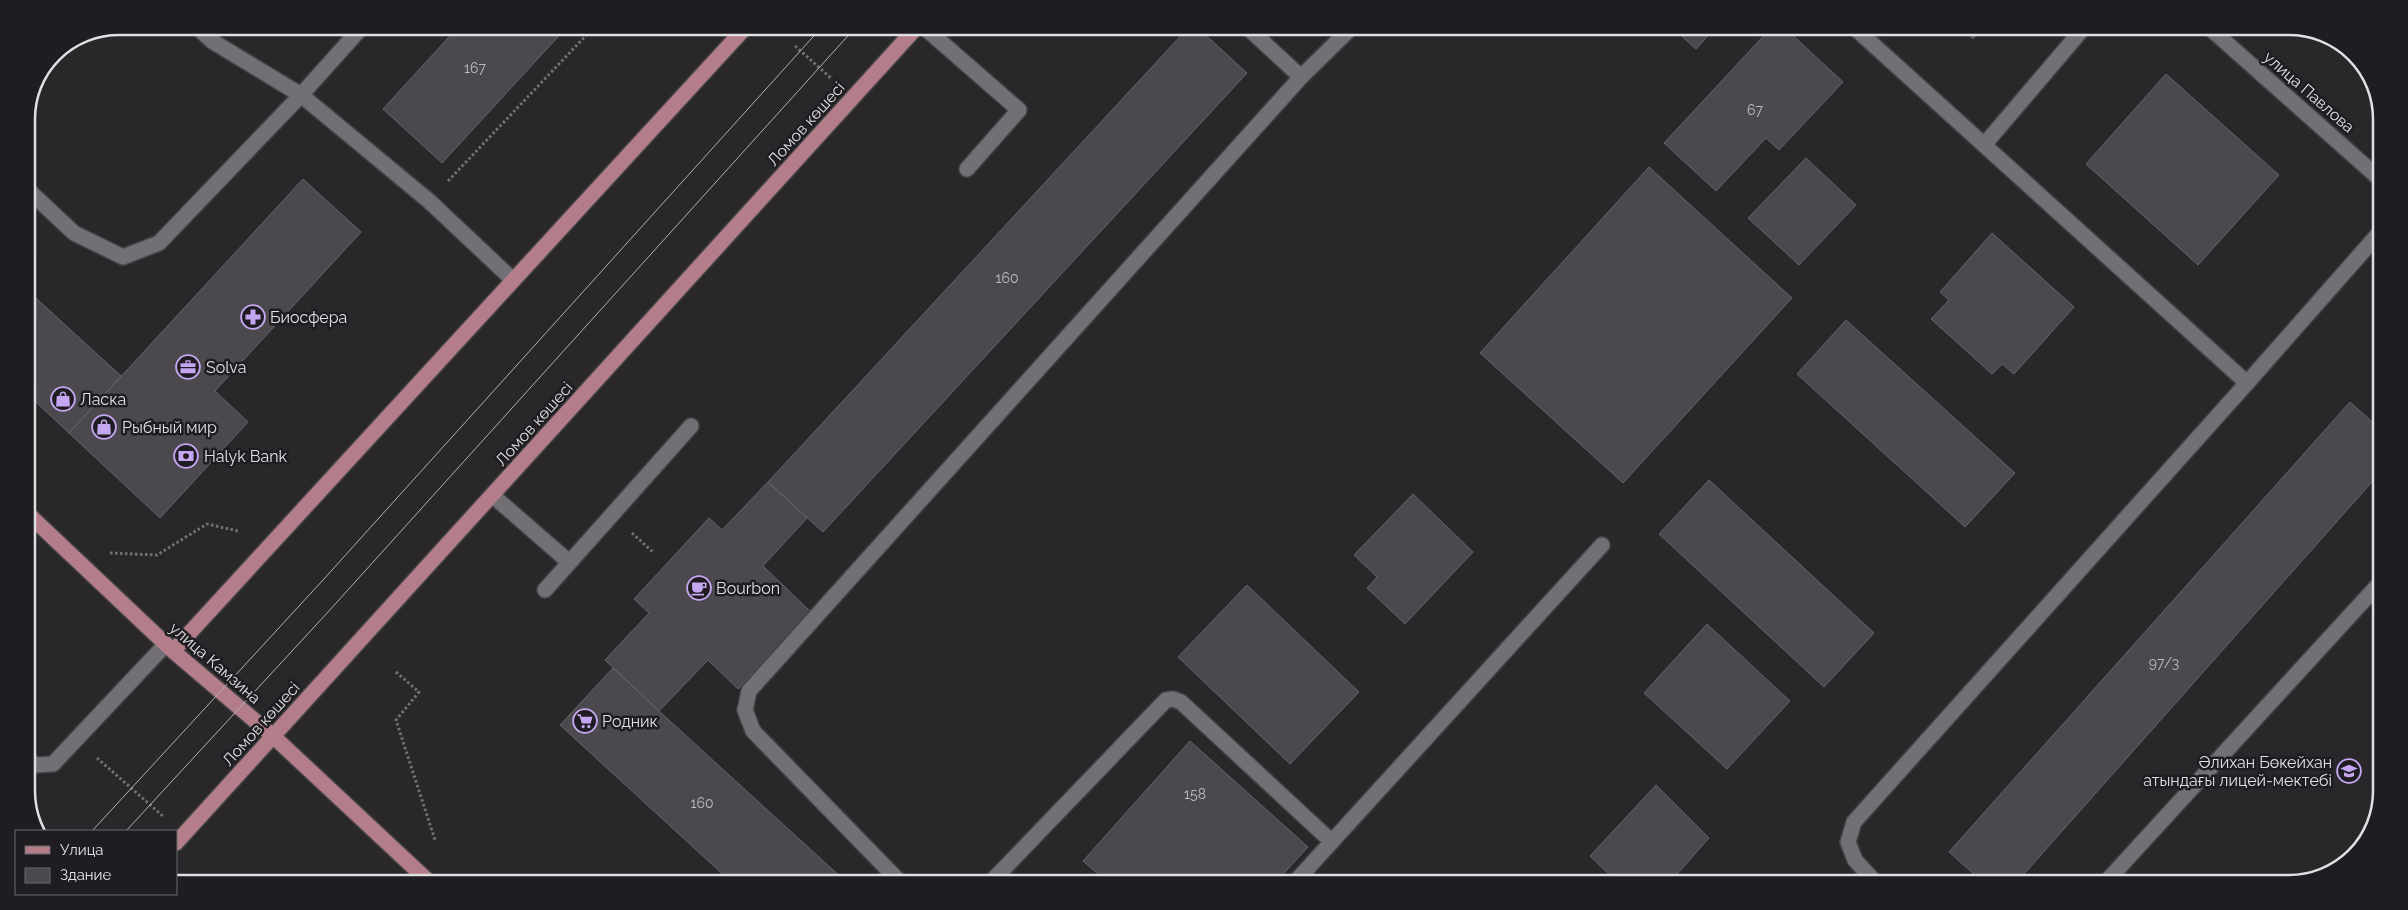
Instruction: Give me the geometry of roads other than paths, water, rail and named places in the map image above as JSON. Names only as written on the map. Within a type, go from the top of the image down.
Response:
[{"type":"main road","points":[[169,648],[513,280],[739,35]]},
{"type":"main road","name":"Ломов көшесі","points":[[178,841],[910,35]]},
{"type":"main road","name":"улица Камзина","points":[[35,521],[169,648],[274,737],[421,875]]},
{"type":"street","points":[[206,35],[212,41],[301,95],[429,201],[513,280]]},
{"type":"street","points":[[35,196],[74,233],[123,257],[160,243],[301,95],[355,35]]},
{"type":"street","points":[[933,35],[1019,110],[966,169]]},
{"type":"street","points":[[1256,35],[1301,77]]},
{"type":"street","points":[[893,875],[753,731],[745,710],[749,691],[1301,77],[1344,35]]},
{"type":"street","points":[[1863,35],[2247,383]]},
{"type":"street","points":[[1984,145],[2078,35]]},
{"type":"street","name":"улица Павлова","points":[[2218,35],[2373,173]]},
{"type":"street","points":[[1869,875],[1855,860],[1848,842],[1854,822],[2373,241]]},
{"type":"street","points":[[545,590],[691,426]]},
{"type":"street","points":[[492,495],[569,562]]},
{"type":"street","points":[[1302,875],[1602,545]]},
{"type":"street","points":[[2112,875],[2373,590]]},
{"type":"street","points":[[35,765],[53,764],[169,648]]},
{"type":"street","points":[[998,875],[1166,700],[1173,699],[1180,702],[1332,842]]},
{"type":"tram line","points":[[93,830],[323,580],[815,35]]},
{"type":"tram line","points":[[127,830],[328,612],[849,35]]},
{"type":"place","name":"Биосфера","points":[[253,317]]},
{"type":"place","name":"Solva","points":[[188,367]]},
{"type":"place","name":"Ласка","points":[[63,399]]},
{"type":"place","name":"Рыбный мир","points":[[104,427]]},
{"type":"place","name":"Halyk Bank","points":[[186,456]]},
{"type":"place","name":"Bourbon","points":[[699,588]]},
{"type":"place","name":"Родник","points":[[585,721]]},
{"type":"place","name":"Әлихан Бөкейхан атындағы лицей-мектебі","points":[[2349,771]]}]
